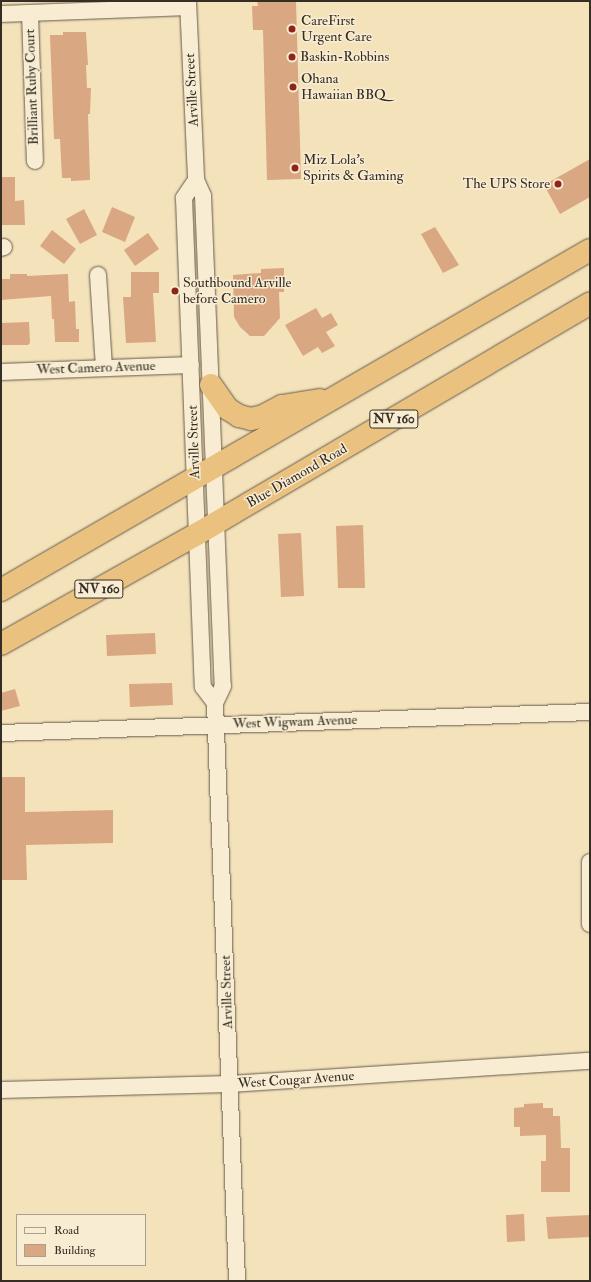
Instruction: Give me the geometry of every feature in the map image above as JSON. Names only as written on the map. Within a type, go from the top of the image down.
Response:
[{"type":"highway","points":[[1,590],[590,250]]},
{"type":"highway","name":"Blue Diamond Road","points":[[1,644],[197,534],[590,303]]},
{"type":"highway","points":[[211,385],[228,409],[239,416],[251,419],[263,416],[282,406],[335,397]]},
{"type":"street","points":[[1,14],[30,13],[85,6],[188,4]]},
{"type":"street","name":"Arville Street","points":[[188,4],[196,180],[204,196],[217,522],[223,686],[215,703],[237,1281]]},
{"type":"street","name":"Brilliant Ruby Court","points":[[30,13],[35,160]]},
{"type":"street","name":"Arville Street","points":[[196,180],[184,198],[203,687],[215,703]]},
{"type":"street","points":[[98,275],[104,368]]},
{"type":"street","name":"West Camero Avenue","points":[[1,372],[191,365]]},
{"type":"street","name":"West Wigwam Avenue","points":[[1,733],[590,712]]},
{"type":"street","points":[[590,862],[590,924]]},
{"type":"street","name":"West Cougar Avenue","points":[[1,1090],[230,1084],[590,1061]]},
{"type":"building","points":[[257,1],[296,1],[301,179],[267,180],[263,30],[253,30],[252,6],[258,6]]},
{"type":"building","points":[[63,32],[86,32],[88,65],[86,65],[87,88],[91,88],[90,114],[88,114],[90,180],[71,181],[71,178],[62,178],[60,139],[54,139],[50,35],[63,35]]},
{"type":"building","points":[[590,159],[590,197],[560,214],[544,185]]},
{"type":"building","points":[[1,177],[15,177],[15,201],[24,200],[25,225],[1,225]]},
{"type":"building","points":[[112,207],[135,217],[125,242],[102,232]]},
{"type":"building","points":[[84,209],[97,235],[80,244],[66,219]]},
{"type":"building","points":[[435,227],[459,265],[443,273],[421,234]]},
{"type":"building","points":[[52,230],[76,249],[64,264],[40,246]]},
{"type":"building","points":[[148,233],[159,249],[135,266],[124,250]]},
{"type":"building","points":[[284,268],[284,292],[279,292],[280,318],[264,336],[250,336],[240,327],[234,317],[233,275],[261,273],[261,269]]},
{"type":"building","points":[[131,272],[159,272],[159,293],[153,293],[156,342],[126,343],[123,297],[131,297]]},
{"type":"building","points":[[10,274],[27,274],[27,276],[68,274],[69,302],[75,301],[76,329],[79,329],[79,342],[55,342],[51,296],[1,300],[1,279],[10,279]]},
{"type":"building","points":[[316,308],[322,318],[331,313],[338,325],[326,332],[335,346],[322,353],[318,347],[303,356],[285,325]]},
{"type":"building","points":[[29,322],[30,343],[28,345],[1,345],[1,323]]},
{"type":"building","points":[[363,525],[365,588],[338,588],[336,526]]},
{"type":"building","points":[[301,533],[304,596],[281,597],[278,534]]},
{"type":"building","points":[[155,633],[156,654],[107,656],[106,635]]},
{"type":"building","points":[[172,683],[173,705],[130,707],[129,684]]},
{"type":"building","points":[[15,689],[20,706],[1,711],[1,693]]},
{"type":"building","points":[[1,777],[25,777],[25,812],[113,810],[113,843],[26,845],[27,880],[1,880]]},
{"type":"building","points":[[543,1103],[543,1108],[553,1108],[553,1116],[560,1116],[561,1148],[570,1148],[570,1192],[541,1192],[541,1161],[546,1161],[546,1135],[520,1136],[520,1127],[514,1127],[514,1108],[524,1107],[524,1104]]},
{"type":"building","points":[[524,1214],[525,1241],[507,1242],[506,1215]]},
{"type":"building","points":[[590,1215],[590,1237],[548,1239],[546,1217]]},
{"type":"place","name":"CareFirst Urgent Care","points":[[292,29]]},
{"type":"place","name":"Baskin-Robbins","points":[[292,57]]},
{"type":"place","name":"Ohana Hawaiian BBQ","points":[[293,87]]},
{"type":"place","name":"Miz Lola's Spirits & Gaming","points":[[295,168]]},
{"type":"place","name":"The UPS Store","points":[[558,184]]},
{"type":"place","name":"Southbound Arville before Camero","points":[[175,291]]}]
